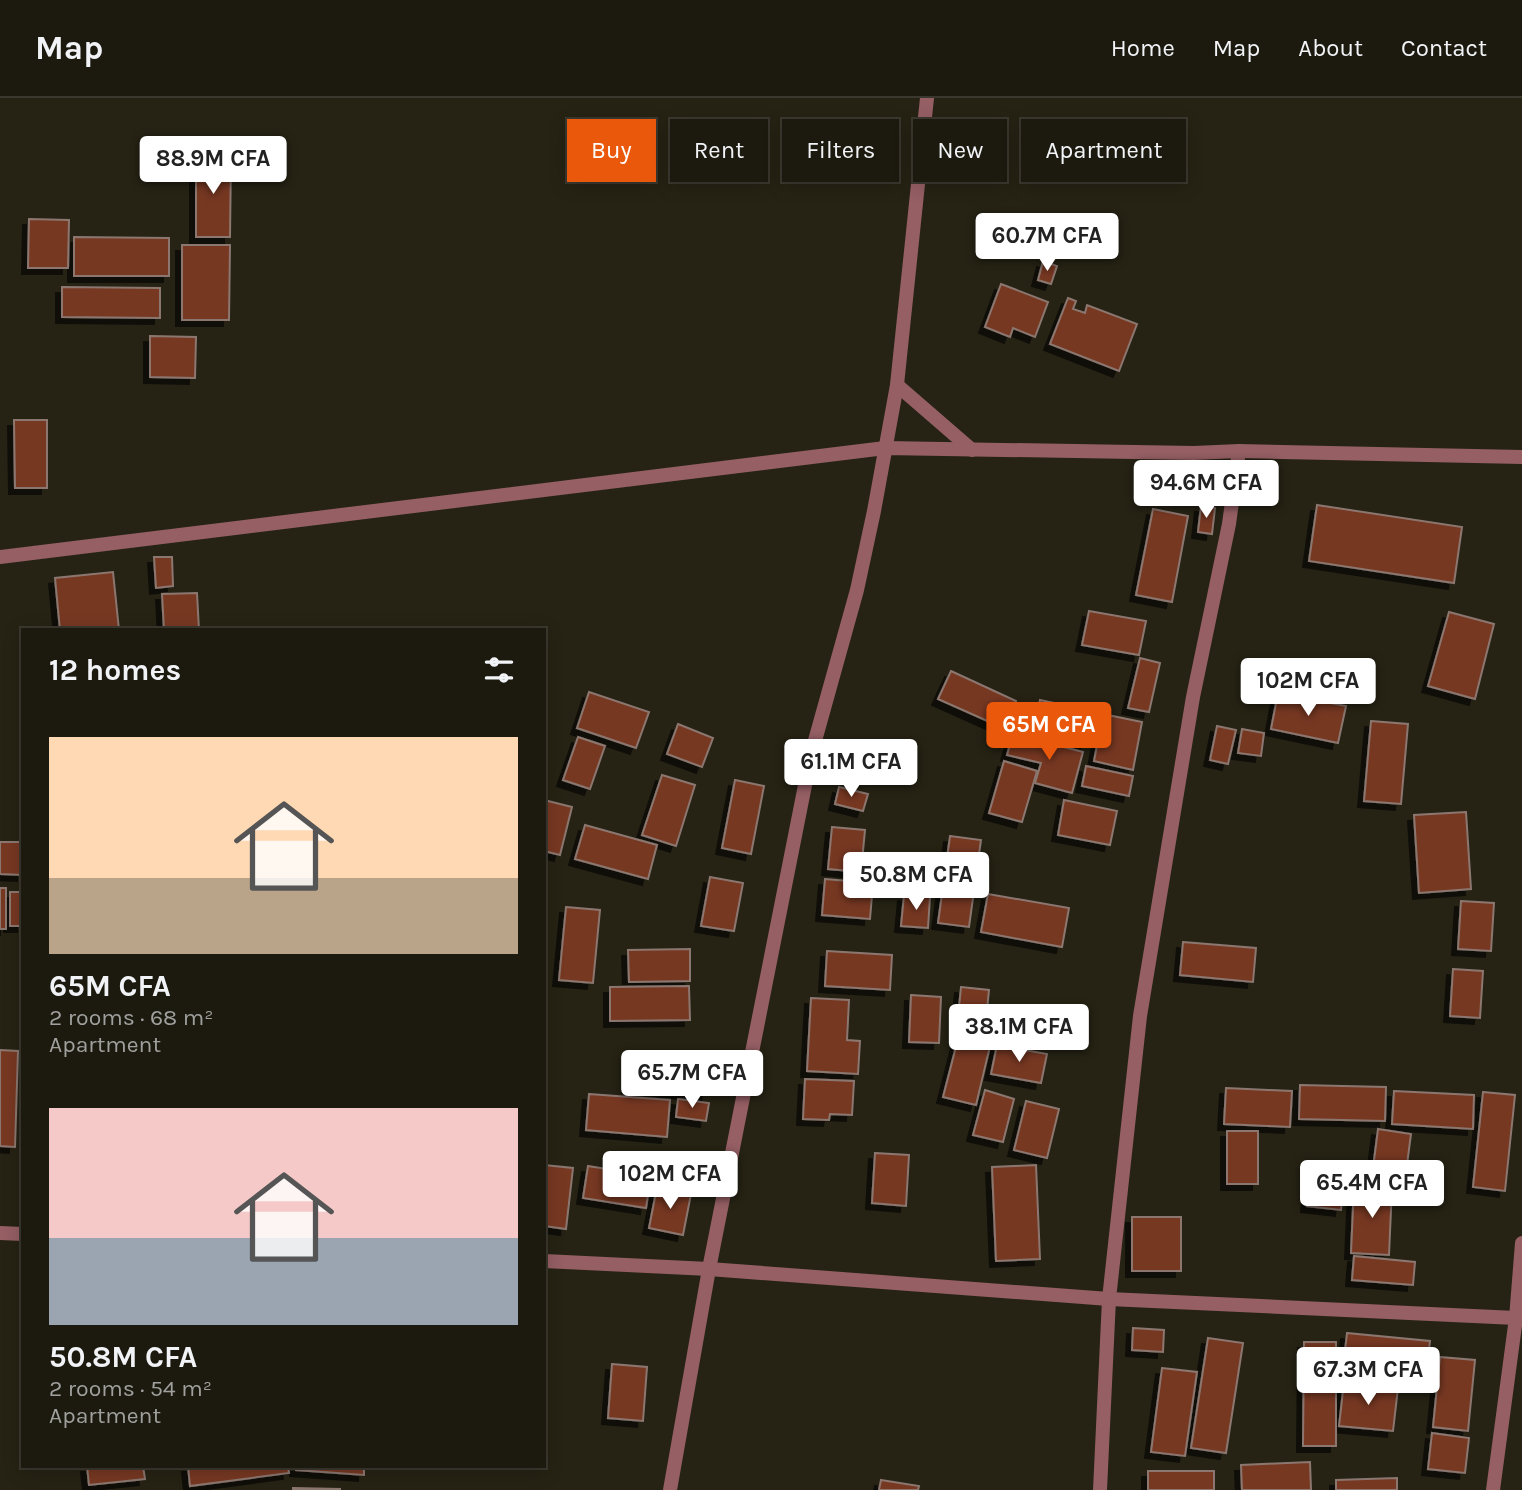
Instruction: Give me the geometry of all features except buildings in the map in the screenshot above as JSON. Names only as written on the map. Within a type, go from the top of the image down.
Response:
[{"type":"street","points":[[670,1490],[709,1269],[811,755],[857,590],[874,511],[897,385],[927,98]]},
{"type":"street","points":[[897,385],[972,450]]},
{"type":"street","points":[[0,557],[885,448],[1522,457]]},
{"type":"street","points":[[1100,1490],[1109,1299],[1140,1016],[1193,697],[1229,524],[1239,451]]},
{"type":"street","points":[[0,1233],[21,1234]]},
{"type":"street","points":[[1493,1490],[1516,1318],[1522,1244]]},
{"type":"street","points":[[546,1261],[709,1269],[1109,1299],[1516,1318]]}]
